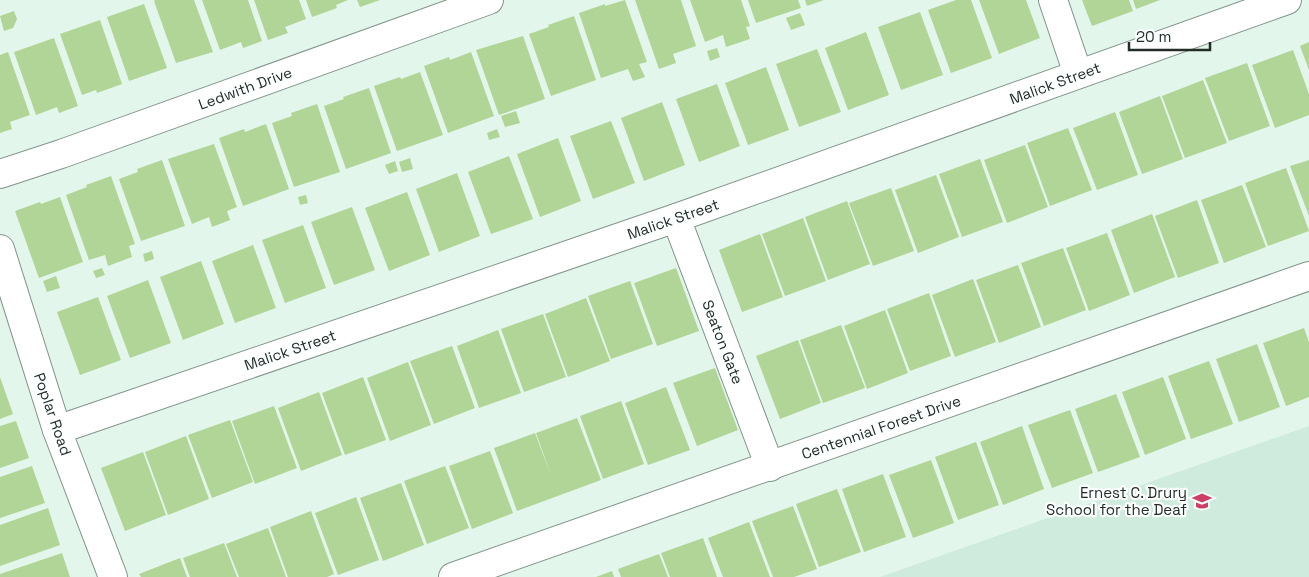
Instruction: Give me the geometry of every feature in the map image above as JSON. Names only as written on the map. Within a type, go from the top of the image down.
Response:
[{"type":"street","name":"Ledwith Drive","points":[[0,174],[61,154],[489,0]]},
{"type":"street","points":[[1053,0],[1078,74]]},
{"type":"street","name":"Malick Street","points":[[57,430],[676,218],[1287,0]]},
{"type":"street","name":"Seaton Gate","points":[[676,218],[770,467]]},
{"type":"street","name":"Poplar Road","points":[[0,248],[57,430],[113,577]]},
{"type":"street","name":"Centennial Forest Drive","points":[[453,577],[1309,276]]},
{"type":"shaded area","name":"Ernest C. Drury School for the Deaf","points":[[1309,426],[1309,577],[880,577]]},
{"type":"building","points":[[155,0],[194,0],[213,52],[176,63]]},
{"type":"building","points":[[202,0],[248,0],[262,41],[243,48],[241,42],[220,50]]},
{"type":"building","points":[[254,0],[299,0],[306,19],[285,27],[288,33],[268,40]]},
{"type":"building","points":[[306,0],[348,0],[336,5],[337,8],[312,17]]},
{"type":"building","points":[[357,0],[380,0],[360,7]]},
{"type":"building","points":[[625,0],[647,62],[639,64],[645,77],[633,81],[628,69],[601,78],[579,13],[605,4],[605,6]]},
{"type":"building","points":[[635,0],[681,0],[696,46],[673,54],[676,63],[659,69]]},
{"type":"building","points":[[690,0],[741,0],[750,26],[746,27],[750,39],[726,47],[723,35],[705,42]]},
{"type":"building","points":[[748,0],[798,0],[801,8],[756,23]]},
{"type":"building","points":[[805,0],[824,0],[807,6]]},
{"type":"building","points":[[956,0],[971,0],[992,58],[951,73],[928,10]]},
{"type":"building","points":[[979,0],[1026,0],[1040,38],[999,54]]},
{"type":"building","points":[[1082,0],[1129,0],[1133,11],[1092,26]]},
{"type":"building","points":[[1133,0],[1160,0],[1136,9]]},
{"type":"building","points":[[144,4],[167,68],[129,81],[107,17]]},
{"type":"building","points":[[14,11],[17,19],[13,28],[4,31],[0,16]]},
{"type":"building","points":[[920,12],[943,75],[901,90],[878,27]]},
{"type":"building","points":[[800,13],[805,25],[791,30],[786,18]]},
{"type":"building","points":[[574,16],[596,80],[551,96],[529,34]]},
{"type":"building","points":[[100,20],[122,84],[97,93],[96,90],[82,95],[60,34]]},
{"type":"building","points":[[866,32],[889,95],[848,110],[825,48]]},
{"type":"building","points":[[523,36],[545,99],[499,115],[476,50]]},
{"type":"building","points":[[54,38],[78,106],[59,113],[57,107],[36,115],[14,52]]},
{"type":"building","points":[[1309,42],[1309,70],[1300,46]]},
{"type":"building","points":[[717,48],[720,57],[710,61],[707,51]]},
{"type":"building","points":[[817,49],[841,112],[799,127],[776,64]]},
{"type":"building","points":[[1293,50],[1309,94],[1309,115],[1275,128],[1252,65]]},
{"type":"building","points":[[8,52],[30,115],[10,122],[12,129],[0,133],[0,55]]},
{"type":"building","points":[[471,52],[494,116],[448,133],[424,66],[449,57],[450,60]]},
{"type":"building","points":[[1247,63],[1270,126],[1229,141],[1205,78]]},
{"type":"building","points":[[766,67],[789,130],[748,145],[725,83]]},
{"type":"building","points":[[420,72],[443,135],[397,151],[374,86]]},
{"type":"building","points":[[1203,80],[1227,143],[1185,158],[1162,96]]},
{"type":"building","points":[[717,84],[740,146],[699,162],[676,99]]},
{"type":"building","points":[[369,88],[391,153],[346,169],[324,106]]},
{"type":"building","points":[[1160,96],[1183,159],[1142,174],[1119,112]]},
{"type":"building","points":[[662,102],[685,165],[644,181],[621,118]]},
{"type":"building","points":[[317,104],[340,172],[294,187],[272,123],[292,116],[291,113]]},
{"type":"building","points":[[516,111],[520,123],[505,127],[501,116]]},
{"type":"building","points":[[1115,112],[1138,175],[1097,190],[1073,128]]},
{"type":"building","points":[[611,121],[635,183],[593,199],[570,136]]},
{"type":"building","points":[[266,124],[289,189],[243,206],[219,138],[244,129],[245,132]]},
{"type":"building","points":[[1068,128],[1092,190],[1050,206],[1027,143]]},
{"type":"building","points":[[497,129],[500,137],[489,140],[487,133]]},
{"type":"building","points":[[558,138],[581,201],[540,217],[517,154]]},
{"type":"building","points":[[214,144],[237,207],[227,211],[230,220],[212,227],[209,217],[192,224],[168,159]]},
{"type":"building","points":[[1025,145],[1048,207],[1007,223],[984,160]]},
{"type":"building","points":[[509,156],[533,219],[491,234],[468,172]]},
{"type":"building","points":[[410,158],[413,169],[402,172],[399,162]]},
{"type":"building","points":[[980,159],[1003,222],[962,237],[939,174]]},
{"type":"building","points":[[162,160],[185,226],[141,241],[119,179],[138,172],[137,169]]},
{"type":"building","points":[[1309,160],[1309,216],[1290,166]]},
{"type":"building","points":[[395,161],[398,171],[389,174],[385,165]]},
{"type":"building","points":[[1286,168],[1309,231],[1268,246],[1245,183]]},
{"type":"building","points":[[457,173],[480,236],[439,252],[416,189]]},
{"type":"building","points":[[936,175],[959,237],[918,253],[895,190]]},
{"type":"building","points":[[111,176],[135,244],[129,246],[132,257],[108,266],[105,255],[89,260],[66,195]]},
{"type":"building","points":[[1242,185],[1266,247],[1224,263],[1201,200]]},
{"type":"building","points":[[891,188],[914,251],[873,266],[849,203]]},
{"type":"building","points":[[407,192],[430,255],[389,271],[365,208]]},
{"type":"building","points":[[306,195],[308,203],[300,205],[298,197]]},
{"type":"building","points":[[60,197],[83,262],[39,278],[15,211]]},
{"type":"building","points":[[1197,200],[1219,263],[1178,278],[1155,216]]},
{"type":"building","points":[[847,201],[870,264],[828,280],[805,217]]},
{"type":"building","points":[[352,207],[375,270],[334,285],[311,222]]},
{"type":"building","points":[[1152,214],[1175,277],[1134,293],[1111,230]]},
{"type":"building","points":[[803,218],[826,281],[785,296],[762,234]]},
{"type":"building","points":[[303,225],[326,288],[285,303],[262,240]]},
{"type":"building","points":[[1107,233],[1130,295],[1089,311],[1066,248]]},
{"type":"building","points":[[760,234],[783,297],[742,312],[719,250]]},
{"type":"building","points":[[253,245],[276,308],[235,323],[212,261]]},
{"type":"building","points":[[1063,248],[1086,310],[1044,326],[1021,263]]},
{"type":"building","points":[[152,251],[154,259],[145,262],[143,254]]},
{"type":"building","points":[[201,261],[224,324],[183,340],[160,277]]},
{"type":"building","points":[[1018,265],[1041,327],[999,343],[976,280]]},
{"type":"building","points":[[102,268],[105,275],[96,278],[93,271]]},
{"type":"building","points":[[676,268],[699,331],[657,346],[634,283]]},
{"type":"building","points":[[56,276],[60,288],[47,292],[43,281]]},
{"type":"building","points":[[973,279],[996,342],[955,357],[932,295]]},
{"type":"building","points":[[148,280],[171,343],[130,358],[107,296]]},
{"type":"building","points":[[630,281],[653,344],[611,359],[588,296]]},
{"type":"building","points":[[929,293],[951,356],[910,371],[887,309]]},
{"type":"building","points":[[98,297],[121,360],[80,375],[57,312]]},
{"type":"building","points":[[586,298],[610,361],[568,377],[545,314]]},
{"type":"building","points":[[885,310],[908,373],[867,389],[844,326]]},
{"type":"building","points":[[543,314],[566,377],[524,392],[501,329]]},
{"type":"building","points":[[841,325],[865,388],[823,403],[800,340]]},
{"type":"building","points":[[1304,328],[1309,342],[1309,397],[1286,406],[1263,343]]},
{"type":"building","points":[[498,330],[521,393],[479,408],[457,346]]},
{"type":"building","points":[[798,340],[821,403],[780,419],[756,356]]},
{"type":"building","points":[[1257,344],[1280,407],[1239,422],[1216,359]]},
{"type":"building","points":[[452,346],[475,408],[434,424],[410,361]]},
{"type":"building","points":[[1209,361],[1233,424],[1191,439],[1168,376]]},
{"type":"building","points":[[408,362],[431,425],[390,441],[367,378]]},
{"type":"building","points":[[715,368],[738,430],[697,446],[673,383]]},
{"type":"building","points":[[0,377],[13,414],[0,419]]},
{"type":"building","points":[[363,377],[386,440],[345,455],[322,393]]},
{"type":"building","points":[[1163,377],[1186,439],[1145,455],[1122,392]]},
{"type":"building","points":[[666,387],[690,450],[648,465],[625,403]]},
{"type":"building","points":[[319,392],[342,455],[301,471],[278,408]]},
{"type":"building","points":[[1116,394],[1140,457],[1098,472],[1075,409]]},
{"type":"building","points":[[621,401],[644,464],[603,479],[580,416]]},
{"type":"building","points":[[274,406],[297,468],[255,484],[232,421]]},
{"type":"building","points":[[1070,410],[1093,473],[1052,488],[1028,425]]},
{"type":"building","points":[[577,418],[601,480],[517,511],[494,448],[535,433],[552,478],[536,433]]},
{"type":"building","points":[[230,420],[253,482],[212,498],[188,435]]},
{"type":"building","points":[[16,421],[29,458],[0,468],[0,426]]},
{"type":"building","points":[[1022,426],[1044,489],[1003,505],[980,442]]},
{"type":"building","points":[[186,436],[209,499],[168,515],[145,452]]},
{"type":"building","points":[[976,442],[999,505],[958,520],[935,457]]},
{"type":"building","points":[[490,451],[513,513],[472,529],[449,466]]},
{"type":"building","points":[[143,452],[166,515],[125,531],[101,468]]},
{"type":"building","points":[[931,460],[954,523],[913,538],[889,475]]},
{"type":"building","points":[[32,466],[45,503],[0,518],[0,477]]},
{"type":"building","points":[[445,466],[469,528],[427,544],[404,481]]},
{"type":"building","points":[[883,474],[906,537],[864,552],[842,489]]},
{"type":"building","points":[[401,483],[424,545],[383,561],[360,498]]},
{"type":"building","points":[[837,489],[861,552],[819,567],[796,504]]},
{"type":"building","points":[[356,497],[379,560],[338,575],[315,513]]},
{"type":"building","points":[[793,506],[817,569],[794,577],[773,577],[752,521]]},
{"type":"building","points":[[48,508],[60,545],[0,566],[0,525]]},
{"type":"building","points":[[311,511],[334,574],[327,577],[288,577],[270,527]]},
{"type":"building","points":[[749,522],[770,577],[723,577],[708,538]]},
{"type":"building","points":[[268,528],[286,577],[239,577],[226,544]]},
{"type":"building","points":[[703,538],[717,577],[670,577],[661,553]]},
{"type":"building","points":[[224,543],[237,577],[190,577],[183,558]]},
{"type":"building","points":[[62,553],[70,577],[0,577],[0,574]]},
{"type":"building","points":[[659,554],[668,577],[621,577],[618,569]]},
{"type":"building","points":[[180,558],[187,577],[141,577],[139,574]]},
{"type":"building","points":[[612,571],[614,577],[596,577]]},
{"type":"place","name":"Ernest C. Drury School for the Deaf","points":[[1202,501]]}]
